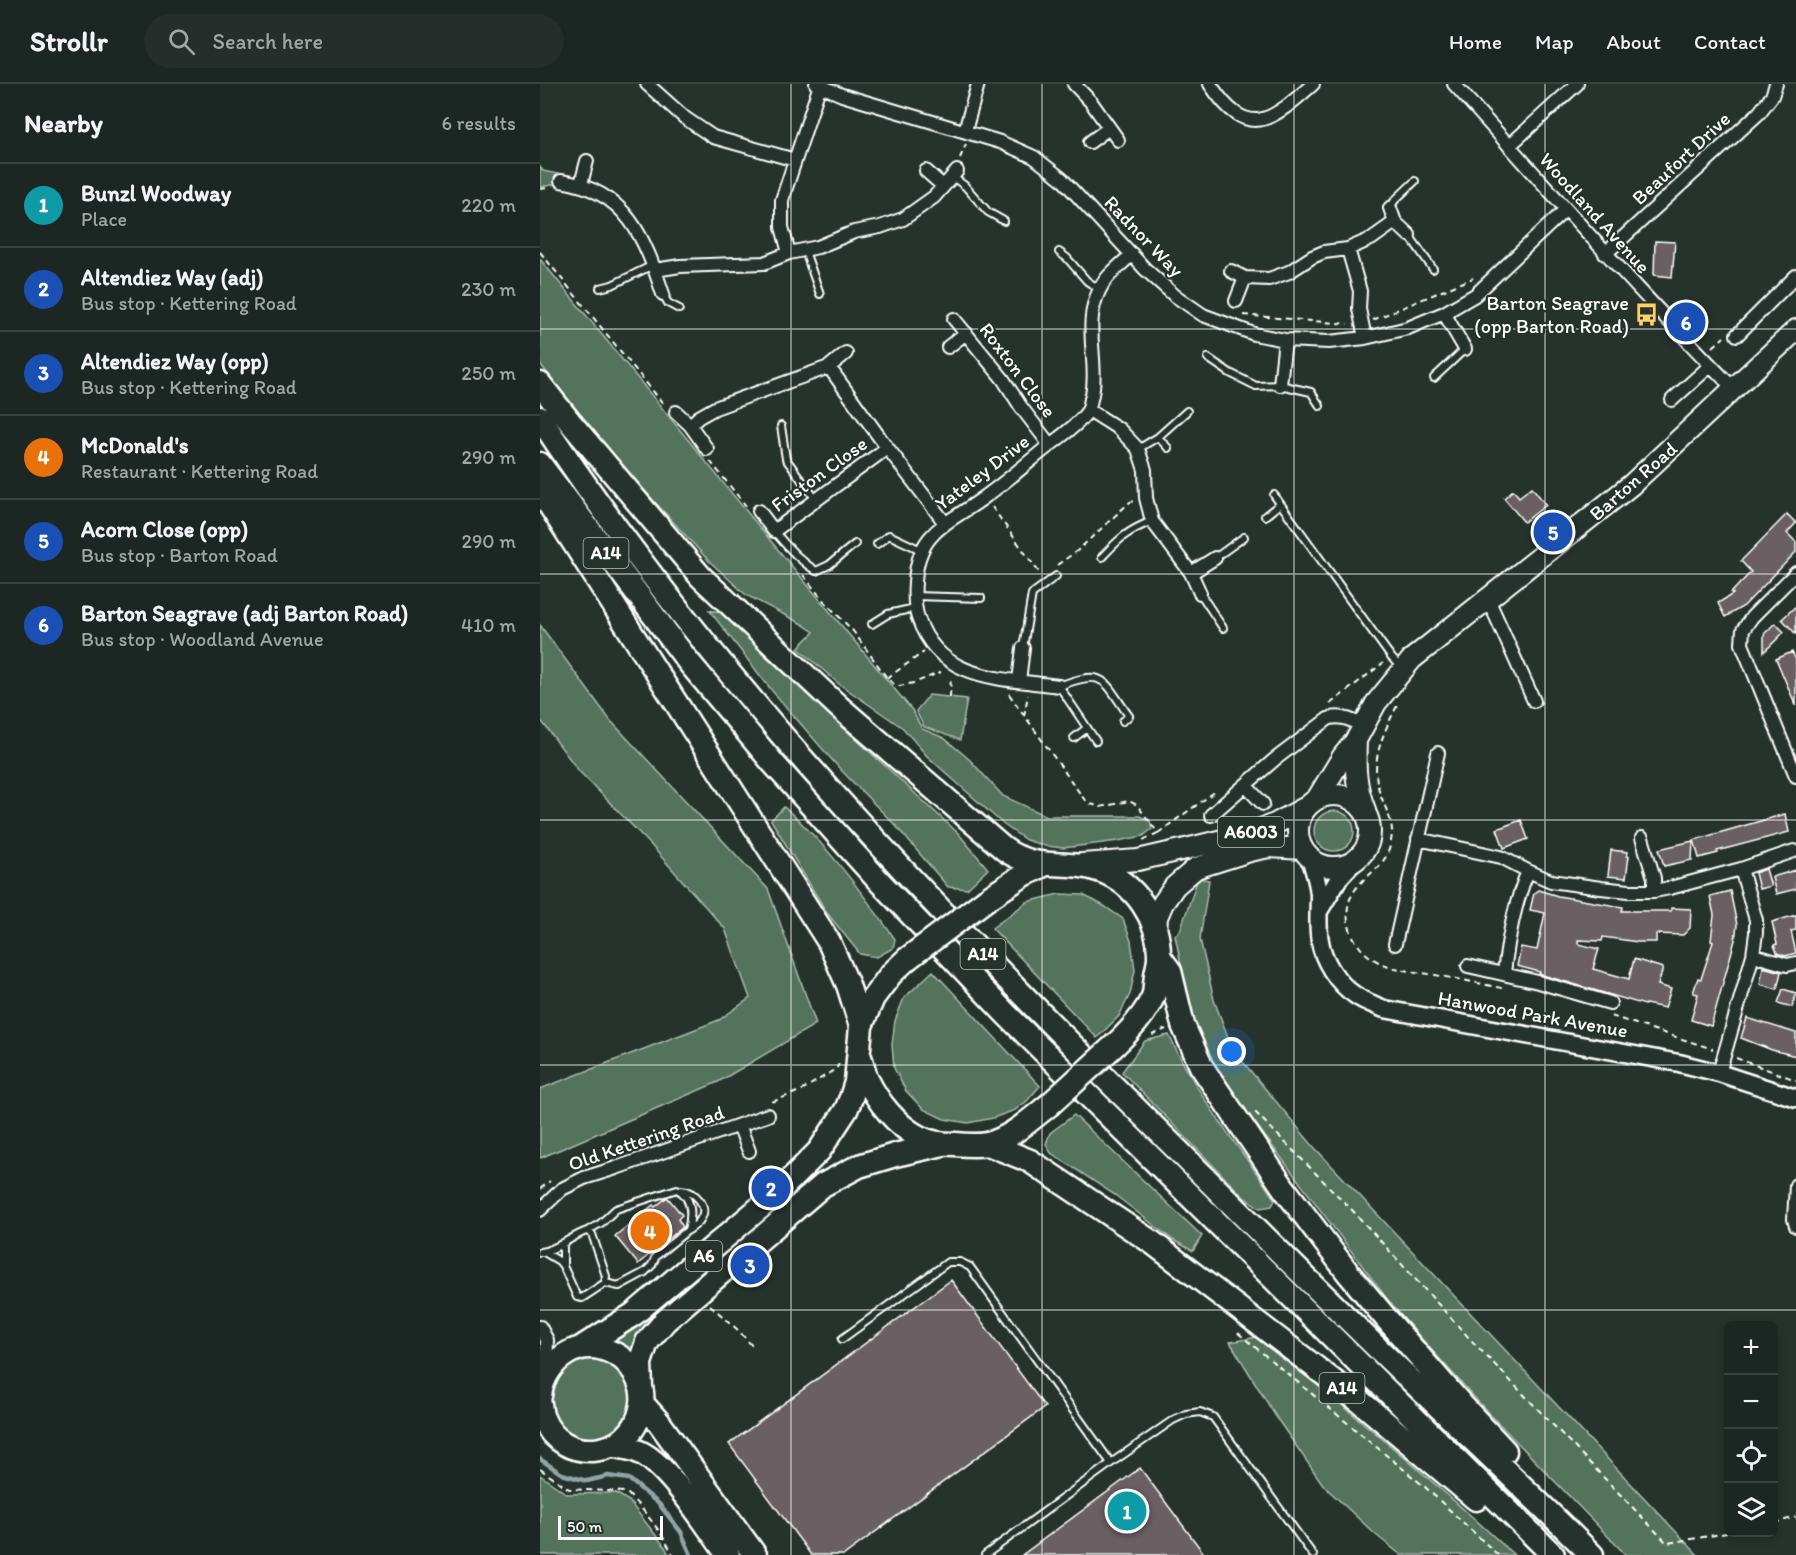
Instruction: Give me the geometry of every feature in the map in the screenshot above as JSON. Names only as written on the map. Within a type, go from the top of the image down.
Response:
[{"type":"highway","points":[[540,384],[701,577],[838,706],[1004,849],[1020,859],[1044,865],[1074,864],[1101,871],[1136,894],[1148,912],[1156,933],[1159,956],[1154,995],[1137,1024],[1049,1105],[1006,1135],[988,1144],[968,1145],[943,1144],[919,1138],[890,1113],[850,1056],[873,998],[891,974],[907,959],[987,900],[1022,876],[1044,865]]},
{"type":"highway","name":"A14","points":[[540,418],[635,553],[694,629],[777,730],[912,880],[1043,1016],[1332,1304],[1585,1548]]},
{"type":"highway","name":"A14","points":[[540,464],[687,660],[773,763],[878,880],[1008,1016],[1552,1555]]},
{"type":"highway","points":[[540,490],[828,942],[848,985],[861,1026]]},
{"type":"highway","name":"A14","points":[[1159,956],[1170,971],[1183,1025],[1201,1066],[1283,1187],[1348,1274],[1453,1396],[1519,1466],[1585,1548]]},
{"type":"highway","name":"A6","points":[[575,1350],[634,1314],[775,1195],[819,1151],[846,1110],[851,1098],[856,1082],[850,1056]]},
{"type":"highway","name":"A6","points":[[642,1395],[639,1363],[646,1342],[665,1321],[823,1185],[859,1166],[943,1144]]},
{"type":"highway","name":"A14","points":[[988,1144],[1030,1161],[1153,1244],[1362,1403],[1486,1507],[1530,1533]]},
{"type":"highway","points":[[642,1395],[640,1416],[634,1428],[614,1446],[597,1450],[580,1450],[564,1443],[546,1429],[543,1418],[542,1388],[554,1362],[575,1350],[596,1347],[611,1351],[625,1360],[635,1372],[642,1395],[658,1421],[755,1555]]},
{"type":"highway","points":[[614,1446],[638,1451],[658,1464],[728,1555]]},
{"type":"main road","name":"Barton Road","points":[[1074,864],[1138,860],[1243,835],[1275,825],[1312,803],[1360,732],[1397,663],[1431,642],[1488,599],[1631,485],[1796,330]]},
{"type":"main road","points":[[1360,732],[1356,779],[1358,793],[1368,817],[1371,829],[1364,853],[1354,862],[1343,867],[1330,867],[1319,864],[1306,853],[1299,838],[1298,827],[1302,816],[1312,803],[1328,795],[1339,795],[1351,799],[1361,806],[1368,817]]},
{"type":"main road","name":"A6003","points":[[1156,933],[1157,917],[1163,903],[1175,886],[1196,868],[1269,847],[1306,853]]},
{"type":"street","points":[[967,132],[978,84]]},
{"type":"street","points":[[1074,84],[1091,102],[1118,140]]},
{"type":"street","points":[[1210,84],[1233,112],[1249,120],[1266,118],[1282,111],[1313,84]]},
{"type":"street","name":"Woodland Avenue","points":[[1454,84],[1605,254],[1734,389]]},
{"type":"street","points":[[1509,146],[1577,84]]},
{"type":"street","name":"Beaufort Drive","points":[[1605,254],[1760,112],[1772,96],[1776,84]]},
{"type":"street","points":[[649,85],[686,118],[713,137],[795,160]]},
{"type":"street","points":[[789,253],[782,227],[782,200],[818,85]]},
{"type":"street","name":"Radnor Way","points":[[818,85],[842,95],[1000,142],[1034,157],[1062,179],[1145,269],[1174,296],[1203,315],[1254,334],[1285,340],[1329,342],[1364,331],[1408,328],[1444,313],[1475,295],[1565,210]]},
{"type":"street","points":[[1090,142],[1109,129]]},
{"type":"street","points":[[581,184],[587,161]]},
{"type":"street","points":[[926,171],[943,186]]},
{"type":"street","points":[[654,268],[764,263],[789,253],[806,251],[854,232],[880,227],[903,219],[934,197],[954,174]]},
{"type":"street","points":[[561,181],[581,184],[601,194],[620,208],[634,225],[645,244],[663,294]]},
{"type":"street","points":[[1390,208],[1395,222],[1408,235]]},
{"type":"street","points":[[1231,271],[1245,278],[1269,279],[1289,272],[1324,252],[1348,249],[1371,239],[1395,222]]},
{"type":"street","points":[[1348,249],[1360,291],[1359,309],[1364,331]]},
{"type":"street","points":[[1132,255],[1105,280],[1094,303],[1092,320],[1094,388],[1089,410],[1119,429],[1138,448],[1145,470],[1146,498],[1152,521],[1191,573],[1200,593]]},
{"type":"street","points":[[1737,335],[1796,276]]},
{"type":"street","points":[[1237,307],[1245,278]]},
{"type":"street","points":[[1444,313],[1465,349]]},
{"type":"street","name":"Roxton Close","points":[[954,318],[1003,379],[1050,445]]},
{"type":"street","points":[[948,348],[966,333]]},
{"type":"street","points":[[1280,385],[1285,340]]},
{"type":"street","points":[[690,425],[715,408],[829,367],[846,353]]},
{"type":"street","points":[[1672,400],[1710,365]]},
{"type":"street","points":[[829,367],[945,523]]},
{"type":"street","points":[[671,410],[690,425],[708,455]]},
{"type":"street","name":"Yateley Drive","points":[[1059,686],[971,674],[942,657],[922,630],[914,602],[916,565],[928,539],[945,523],[986,497],[1072,427],[1089,410]]},
{"type":"street","name":"Friston Close","points":[[774,531],[888,448]]},
{"type":"street","points":[[759,511],[774,531]]},
{"type":"street","points":[[1191,573],[1215,558]]},
{"type":"street","points":[[1796,573],[1752,617],[1743,630],[1742,644],[1796,776]]},
{"type":"street","points":[[1488,599],[1534,701]]},
{"type":"street","points":[[1018,681],[1023,648]]},
{"type":"street","points":[[1211,815],[1274,760],[1328,719],[1343,717],[1360,732]]},
{"type":"street","points":[[1395,944],[1438,753]]},
{"type":"street","points":[[1245,785],[1263,804]]},
{"type":"street","points":[[1642,838],[1654,878],[1654,891]]},
{"type":"street","points":[[1418,839],[1501,857],[1551,881],[1601,888],[1654,891],[1741,869],[1794,851]]},
{"type":"street","name":"Hanwood Park Avenue","points":[[1306,853],[1316,877],[1319,892],[1318,912],[1323,954],[1331,968],[1354,995],[1384,1009],[1640,1055],[1719,1073],[1796,1098]]},
{"type":"street","points":[[1318,912],[1339,878],[1354,862]]},
{"type":"street","points":[[1719,1073],[1753,955],[1756,933],[1756,920],[1741,869]]},
{"type":"street","points":[[1504,973],[1517,896],[1528,871]]},
{"type":"street","points":[[1753,955],[1787,965],[1796,963]]},
{"type":"street","points":[[1468,966],[1504,973],[1609,1009]]},
{"type":"street","name":"Old Kettering Road","points":[[540,1210],[562,1189],[584,1178],[739,1125],[765,1110]]},
{"type":"street","name":"Old Kettering Road","points":[[739,1125],[748,1151]]},
{"type":"street","points":[[1796,1185],[1794,1219],[1796,1226]]},
{"type":"street","points":[[540,1327],[547,1340],[542,1388]]},
{"type":"street","points":[[547,1340],[575,1350]]},
{"type":"lane","points":[[954,174],[988,212],[1004,221]]},
{"type":"lane","points":[[1390,208],[1415,181]]},
{"type":"lane","points":[[1408,235],[1433,269]]},
{"type":"lane","points":[[806,251],[820,294]]},
{"type":"lane","points":[[1059,252],[1087,281],[1099,289]]},
{"type":"lane","points":[[600,288],[654,268]]},
{"type":"lane","points":[[663,294],[668,303],[679,309]]},
{"type":"lane","points":[[1434,378],[1465,349]]},
{"type":"lane","points":[[1208,358],[1230,373],[1256,386],[1280,385],[1311,393],[1320,406]]},
{"type":"lane","points":[[1138,448],[1158,437],[1186,411]]},
{"type":"lane","points":[[781,426],[786,459],[817,501]]},
{"type":"lane","points":[[1158,437],[1167,448]]},
{"type":"lane","points":[[1274,495],[1397,663]]},
{"type":"lane","points":[[1265,516],[1280,504]]},
{"type":"lane","points":[[1102,557],[1122,536],[1152,521]]},
{"type":"lane","points":[[774,531],[790,551],[816,571],[830,565],[855,544]]},
{"type":"lane","points":[[877,544],[889,535],[921,550]]},
{"type":"lane","points":[[1215,558],[1244,537]]},
{"type":"lane","points":[[1023,648],[1032,594],[1056,576]]},
{"type":"lane","points":[[1200,593],[1223,628]]},
{"type":"lane","points":[[872,624],[914,602],[981,598]]},
{"type":"lane","points":[[1096,741],[1059,686],[1086,677],[1104,681],[1129,716],[1123,721]]},
{"type":"lane","points":[[1074,738],[1087,728]]},
{"type":"lane","points":[[677,1189],[684,1193],[691,1207],[688,1230]]},
{"type":"lane","points":[[677,1189],[689,1190],[699,1198],[703,1210],[700,1220],[656,1256],[652,1265],[645,1272],[619,1286],[605,1283],[582,1298],[577,1297],[559,1261],[542,1252],[601,1223],[616,1209],[677,1189]]},
{"type":"lane","points":[[587,1231],[592,1234],[606,1276],[605,1283]]},
{"type":"lane","points":[[563,1243],[563,1266]]},
{"type":"lane","points":[[842,1339],[948,1262],[960,1262],[970,1267],[1111,1463]]},
{"type":"lane","points":[[985,1555],[1173,1420],[1186,1414],[1200,1412],[1213,1417],[1313,1555]]},
{"type":"lane","points":[[711,1532],[718,1555]]},
{"type":"path","points":[[954,174],[967,132]]},
{"type":"path","points":[[540,252],[671,410]]},
{"type":"path","points":[[1237,307],[1245,315],[1364,331],[1476,277]]},
{"type":"path","points":[[708,455],[746,506]]},
{"type":"path","points":[[986,497],[1042,576]]},
{"type":"path","points":[[1051,569],[1077,551],[1130,502],[1146,498]]},
{"type":"path","points":[[801,573],[853,631],[887,678],[899,686],[945,671]]},
{"type":"path","points":[[887,678],[928,649]]},
{"type":"path","points":[[1330,704],[1397,663]]},
{"type":"path","points":[[950,697],[952,671]]},
{"type":"path","points":[[1024,716],[1029,688]]},
{"type":"path","points":[[1005,689],[1084,799],[1100,807],[1129,801],[1137,805],[1158,833],[1137,843]]},
{"type":"path","points":[[1399,702],[1381,742],[1376,763],[1376,782],[1390,818],[1392,831],[1390,846],[1378,868],[1358,886],[1352,895],[1347,915],[1350,930],[1357,944],[1368,956],[1381,963],[1513,991]]},
{"type":"path","points":[[1609,1009],[1718,1051]]},
{"type":"path","points":[[1151,1035],[1183,1025]]},
{"type":"path","points":[[765,1110],[836,1069],[850,1056]]},
{"type":"path","points":[[1731,1056],[1796,1080]]},
{"type":"path","points":[[1251,1108],[1345,1203],[1667,1543],[1724,1534]]},
{"type":"path","points":[[540,1189],[556,1177]]},
{"type":"path","points":[[708,1303],[753,1347]]},
{"type":"path","points":[[1232,1327],[1425,1487],[1498,1555]]},
{"type":"path","points":[[540,1469],[569,1489],[626,1492],[668,1544],[673,1555]]},
{"type":"path","points":[[1778,1522],[1796,1517]]},
{"type":"green space","points":[[540,167],[543,171],[558,174],[557,184],[540,187]]},
{"type":"green space","points":[[540,259],[912,710],[922,729],[944,738],[970,760],[1003,796],[1047,816],[1139,816],[1150,820],[1152,829],[1143,836],[1063,848],[1026,840],[1004,825],[927,756],[903,728],[839,684],[798,648],[814,632],[746,595],[708,560],[623,467],[540,364]]},
{"type":"green space","points":[[709,610],[724,613],[757,648],[958,833],[988,869],[967,889],[948,887],[896,826],[840,769],[773,692]]},
{"type":"green space","points":[[540,625],[610,720],[768,889],[816,1024],[718,1082],[540,1158],[540,1089],[719,1020],[750,998],[725,929],[650,844],[578,770],[540,719]]},
{"type":"green space","points":[[929,695],[967,699],[960,740],[924,727],[916,711]]},
{"type":"green space","points":[[784,807],[815,836],[857,887],[895,939],[893,948],[877,957],[860,954],[827,913],[771,820]]},
{"type":"green space","points":[[1334,811],[1348,817],[1354,831],[1348,845],[1334,851],[1320,845],[1314,831],[1320,817]]},
{"type":"green space","points":[[1198,878],[1209,880],[1200,939],[1214,1000],[1233,1050],[1314,1147],[1698,1555],[1626,1555],[1484,1408],[1394,1308],[1216,1071],[1191,1014],[1175,935],[1180,931]]},
{"type":"green space","points":[[1059,894],[1083,895],[1104,906],[1123,919],[1131,941],[1135,970],[1130,994],[1119,1016],[1097,1038],[992,928],[1027,902]]},
{"type":"green space","points":[[933,971],[1040,1086],[1027,1101],[1015,1110],[993,1118],[968,1123],[944,1119],[923,1109],[906,1091],[894,1068],[892,1044],[895,1021],[904,998]]},
{"type":"green space","points":[[1169,1035],[1205,1099],[1275,1200],[1272,1206],[1260,1208],[1244,1197],[1122,1072],[1145,1041]]},
{"type":"green space","points":[[1074,1115],[1202,1236],[1193,1251],[1173,1240],[1115,1195],[1051,1153],[1046,1144],[1050,1133]]},
{"type":"green space","points":[[648,1315],[653,1320],[637,1337],[631,1350],[615,1340]]},
{"type":"green space","points":[[1257,1337],[1387,1443],[1514,1555],[1401,1555],[1376,1535],[1324,1486],[1278,1420],[1230,1342]]},
{"type":"green space","points":[[583,1359],[599,1359],[613,1366],[624,1377],[631,1391],[628,1414],[613,1432],[599,1439],[583,1439],[569,1432],[558,1421],[551,1407],[551,1391],[558,1377],[569,1366]]},
{"type":"green space","points":[[540,1475],[567,1494],[616,1493],[629,1501],[669,1555],[540,1554]]},
{"type":"building","points":[[1655,241],[1675,242],[1672,277],[1654,275]]},
{"type":"building","points":[[1532,487],[1546,505],[1524,522],[1504,498],[1513,490],[1519,497]]},
{"type":"building","points":[[1787,514],[1796,523],[1787,533],[1796,542],[1796,552],[1744,606],[1725,617],[1718,603],[1733,594],[1731,593],[1751,572],[1741,561]]},
{"type":"building","points":[[1796,606],[1796,634],[1782,619]]},
{"type":"building","points":[[1775,623],[1784,632],[1764,652],[1764,634]]},
{"type":"building","points":[[1792,652],[1796,660],[1796,706],[1776,659]]},
{"type":"building","points":[[1785,814],[1789,832],[1699,858],[1694,840]]},
{"type":"building","points":[[1521,820],[1528,839],[1504,848],[1497,829]]},
{"type":"building","points":[[1693,841],[1692,860],[1664,866],[1659,849]]},
{"type":"building","points":[[1611,850],[1628,852],[1626,878],[1608,876]]},
{"type":"building","points":[[1766,869],[1771,886],[1759,889],[1755,873]]},
{"type":"building","points":[[1796,870],[1796,889],[1776,894],[1772,877]]},
{"type":"building","points":[[1538,890],[1558,896],[1623,907],[1622,911],[1691,909],[1690,928],[1683,935],[1656,934],[1656,942],[1603,937],[1602,941],[1578,940],[1578,944],[1599,949],[1593,969],[1629,979],[1634,959],[1663,968],[1658,985],[1671,989],[1665,1008],[1645,1005],[1517,966],[1521,947],[1537,950],[1545,913],[1530,910],[1534,893]]},
{"type":"building","points":[[1730,891],[1737,925],[1735,940],[1711,1026],[1691,1020],[1698,994],[1693,993],[1698,978],[1701,979],[1713,942],[1711,941],[1714,915],[1710,896]]},
{"type":"building","points":[[1796,915],[1796,930],[1791,931],[1796,953],[1785,956],[1777,953],[1772,922]]},
{"type":"building","points":[[1763,967],[1781,972],[1777,989],[1760,984]]},
{"type":"building","points":[[1783,989],[1796,993],[1792,1007],[1778,1003]]},
{"type":"building","points":[[1747,1018],[1796,1033],[1796,1056],[1741,1038]]},
{"type":"building","points":[[666,1198],[682,1215],[678,1219],[683,1227],[638,1264],[615,1236],[653,1205],[655,1207]]},
{"type":"building","points":[[951,1280],[1045,1407],[844,1555],[811,1555],[729,1444]]},
{"type":"building","points":[[1140,1468],[1205,1555],[1022,1555]]},
{"type":"waterway","points":[[540,1459],[562,1474],[587,1481],[608,1476],[629,1479],[659,1504],[681,1532],[691,1555]]},
{"type":"place","name":"Barton Seagrave (opp Barton Road)","points":[[1647,314]]},
{"type":"place","name":"Barton Seagrave (adj Barton Road)","points":[[1686,322]]},
{"type":"place","name":"Acorn Close (opp)","points":[[1553,532]]},
{"type":"place","name":"Altendiez Way (adj)","points":[[771,1188]]},
{"type":"place","name":"McDonald's","points":[[650,1231]]},
{"type":"place","name":"Altendiez Way (opp)","points":[[750,1265]]},
{"type":"place","name":"Bunzl Woodway","points":[[1127,1511]]}]
